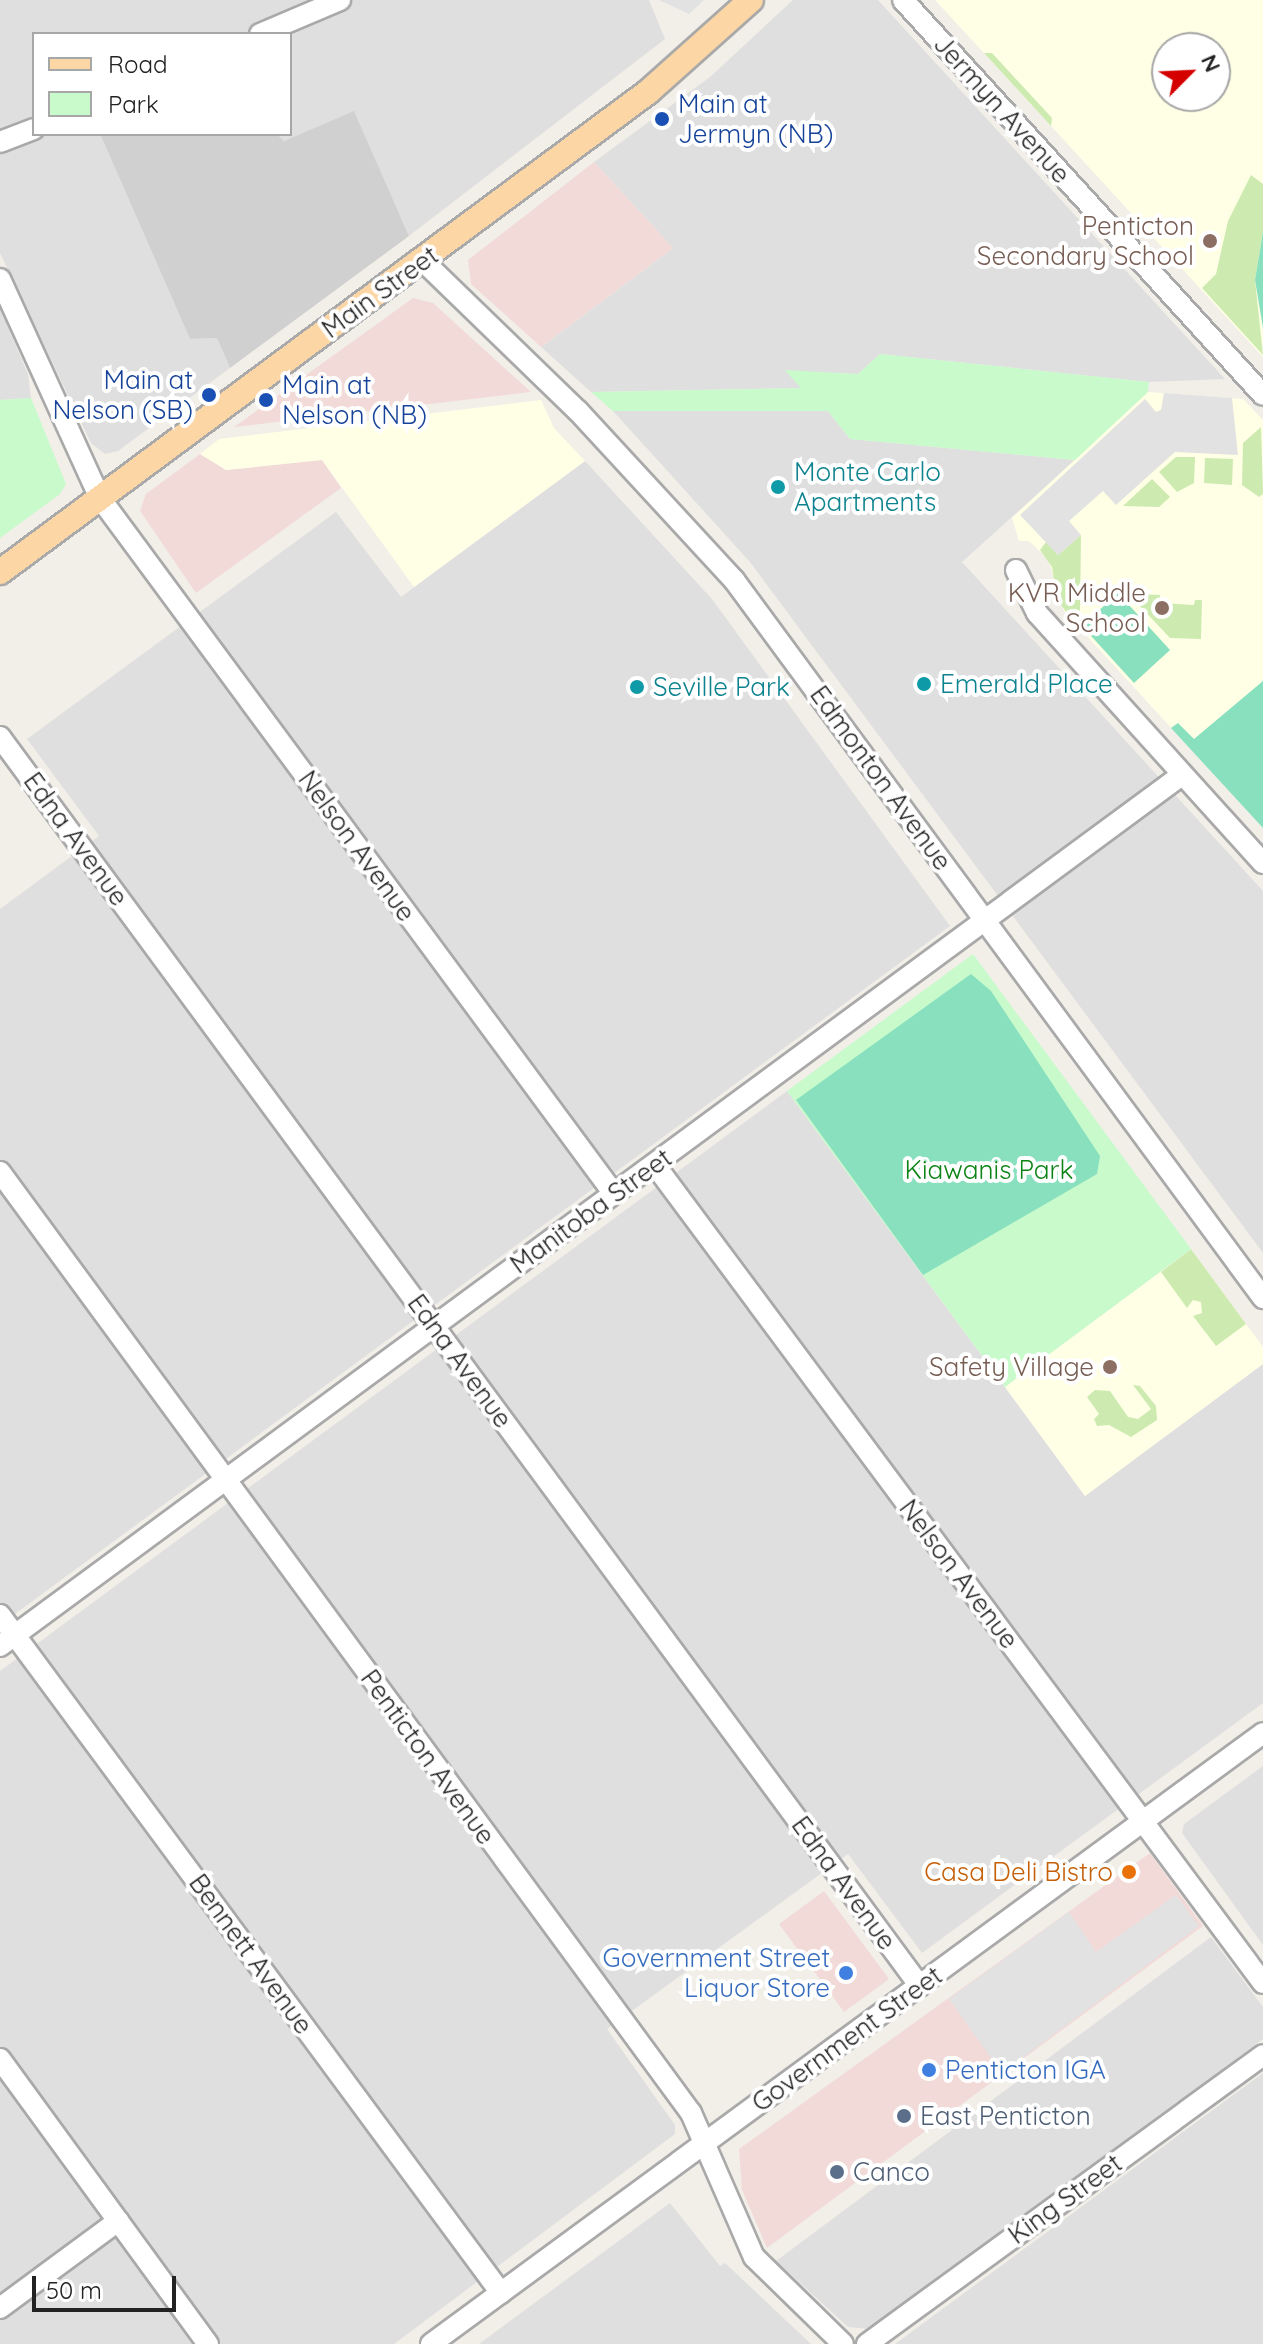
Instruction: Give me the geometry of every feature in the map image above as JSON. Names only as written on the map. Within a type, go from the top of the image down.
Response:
[{"type":"main road","name":"Main Street","points":[[0,572],[648,92],[751,0]]},
{"type":"street","points":[[265,32],[340,0]]},
{"type":"street","name":"Jermyn Avenue","points":[[903,0],[1263,395]]},
{"type":"street","points":[[0,142],[32,130]]},
{"type":"street","name":"Edmonton Avenue","points":[[422,260],[578,411],[734,580],[1263,1298]]},
{"type":"street","name":"Nelson Avenue","points":[[0,279],[100,498],[614,1194]]},
{"type":"street","points":[[1016,570],[1037,613],[1263,863]]},
{"type":"street","name":"Edna Avenue","points":[[0,737],[920,1986]]},
{"type":"street","name":"Manitoba Street","points":[[8,1640],[1182,775]]},
{"type":"street","name":"Nelson Avenue","points":[[655,1165],[1261,1977]]},
{"type":"street","name":"Penticton Avenue","points":[[0,1172],[691,2113],[754,2257],[843,2344]]},
{"type":"street","name":"Bennett Avenue","points":[[0,1615],[8,1640],[501,2293]]},
{"type":"street","name":"Government Street","points":[[431,2344],[1263,1733]]},
{"type":"street","name":"King Street","points":[[867,2344],[1263,2055]]},
{"type":"street","points":[[0,2059],[208,2344]]},
{"type":"street","points":[[0,2308],[118,2221]]},
{"type":"shaded area","points":[[0,0],[649,0],[665,39],[409,236],[354,112],[284,141],[279,136],[292,136],[292,32],[32,32],[32,136],[101,136],[190,339],[217,338],[230,368],[118,451],[105,454],[91,443],[0,253]]},
{"type":"shaded area","points":[[659,0],[704,0],[689,14]]},
{"type":"shaded area","points":[[793,0],[878,0],[1225,379],[1149,382],[880,354],[858,374],[786,371],[802,388],[591,392],[541,347],[673,248],[594,162],[710,77]]},
{"type":"shaded area","name":"Penticton Secondary School","points":[[935,0],[1263,0],[1263,357]]},
{"type":"shaded area","points":[[354,111],[409,236],[230,368],[217,338],[190,339],[101,136],[279,136],[284,141]]},
{"type":"shaded area","points":[[594,162],[673,248],[541,347],[471,284],[468,260]]},
{"type":"shaded area","points":[[413,298],[433,303],[531,392],[234,427]]},
{"type":"shaded area","points":[[0,309],[28,374],[31,398],[0,400]]},
{"type":"shaded area","name":"KVR Middle School","points":[[1148,392],[1243,399],[1263,420],[1263,828],[1064,611],[1048,559],[1029,541],[1019,541],[1012,518]]},
{"type":"shaded area","points":[[1164,393],[1232,398],[1238,455],[1175,452],[1116,505],[1103,491],[1069,521],[1081,535],[1058,555],[1020,515],[1145,399],[1156,412],[1161,410]]},
{"type":"shaded area","points":[[541,400],[554,428],[585,461],[414,587],[322,460],[226,470],[200,454],[219,439]]},
{"type":"shaded area","points":[[613,411],[828,411],[850,439],[1075,460],[962,562],[1263,891],[1263,1253],[750,562]]},
{"type":"shaded area","points":[[200,454],[226,470],[322,460],[341,488],[196,593],[140,511],[146,494]]},
{"type":"shaded area","points":[[585,461],[712,599],[950,926],[0,1625],[0,909],[99,836],[27,739],[336,512],[401,597]]},
{"type":"shaded area","points":[[787,1091],[1085,1496],[1263,1364],[1263,1703],[922,1953],[848,1854],[607,2029],[675,2125],[675,2134],[394,2344],[0,2344],[0,1671]]},
{"type":"shaded area","name":"Safety Village","points":[[1191,1249],[1263,1347],[1263,1364],[1085,1496],[1005,1387]]},
{"type":"shaded area","points":[[1263,1766],[1263,1945],[1182,1833],[1184,1824]]},
{"type":"shaded area","points":[[1150,1853],[1203,1926],[767,2248],[742,2190],[739,2149]]},
{"type":"shaded area","points":[[824,1891],[889,1979],[844,2012],[779,1924]]},
{"type":"shaded area","points":[[1176,1895],[1199,1926],[1002,2073],[949,1999],[1069,1912],[1096,1952]]},
{"type":"shaded area","points":[[1211,1937],[1263,2007],[1263,2039],[869,2329],[848,2327],[776,2261]]},
{"type":"shaded area","points":[[1263,2073],[1263,2344],[895,2344]]},
{"type":"shaded area","points":[[670,2203],[720,2266],[725,2263],[811,2344],[479,2344]]},
{"type":"green space","points":[[984,53],[992,53],[1052,118],[1051,126]]},
{"type":"green space","points":[[1251,175],[1263,184],[1263,232],[1255,280],[1263,355],[1202,288],[1216,274],[1228,221]]},
{"type":"green space","points":[[1263,232],[1263,328],[1255,280]]},
{"type":"green space","points":[[880,354],[1149,382],[1148,392],[1075,460],[850,439],[828,411],[613,411],[591,392],[801,388],[785,370],[858,374]]},
{"type":"green space","points":[[31,398],[66,484],[60,494],[0,538],[0,400]]},
{"type":"green space","points":[[1261,427],[1263,494],[1259,497],[1242,485],[1243,443]]},
{"type":"green space","points":[[1176,457],[1195,457],[1194,483],[1177,492],[1159,472]]},
{"type":"green space","points":[[1205,458],[1233,459],[1232,485],[1204,483]]},
{"type":"green space","points":[[1152,479],[1170,497],[1159,507],[1123,506]]},
{"type":"green space","points":[[1081,535],[1080,612],[1071,619],[1057,599],[1052,567],[1040,550],[1046,542],[1058,555]]},
{"type":"green space","points":[[1118,593],[1170,650],[1134,683],[1082,626]]},
{"type":"green space","points":[[1138,594],[1160,595],[1161,603],[1194,605],[1195,600],[1202,600],[1201,639],[1170,638],[1138,604]]},
{"type":"green space","points":[[1263,681],[1263,828],[1171,728],[1178,723],[1194,739]]},
{"type":"green space","name":"Kiawanis Park","points":[[973,954],[1191,1249],[1005,1387],[787,1091]]},
{"type":"green space","points":[[971,974],[991,991],[1100,1156],[1097,1174],[923,1275],[796,1100]]},
{"type":"green space","points":[[1191,1249],[1246,1324],[1216,1346],[1193,1316],[1202,1313],[1201,1302],[1193,1300],[1187,1308],[1161,1272]]},
{"type":"green space","points":[[1133,1385],[1140,1386],[1156,1406],[1157,1420],[1131,1437],[1109,1425],[1097,1426],[1094,1419],[1099,1414],[1087,1397],[1095,1390],[1110,1391],[1128,1417],[1138,1419],[1151,1409]]},
{"type":"place","name":"Main at Jermyn (NB)","points":[[662,119]]},
{"type":"place","name":"Penticton Secondary School","points":[[1210,241]]},
{"type":"place","name":"Main at Nelson (SB)","points":[[209,395]]},
{"type":"place","name":"Main at Nelson (NB)","points":[[266,400]]},
{"type":"place","name":"Monte Carlo Apartments","points":[[778,487]]},
{"type":"place","name":"KVR Middle School","points":[[1162,608]]},
{"type":"place","name":"Emerald Place","points":[[924,684]]},
{"type":"place","name":"Seville Park","points":[[637,687]]},
{"type":"place","name":"Safety Village","points":[[1110,1367]]},
{"type":"place","name":"Casa Deli Bistro","points":[[1129,1872]]},
{"type":"place","name":"Government Street Liquor Store","points":[[846,1973]]},
{"type":"place","name":"Penticton IGA","points":[[929,2070]]},
{"type":"place","name":"East Penticton","points":[[904,2116]]},
{"type":"place","name":"Canco","points":[[837,2172]]}]
